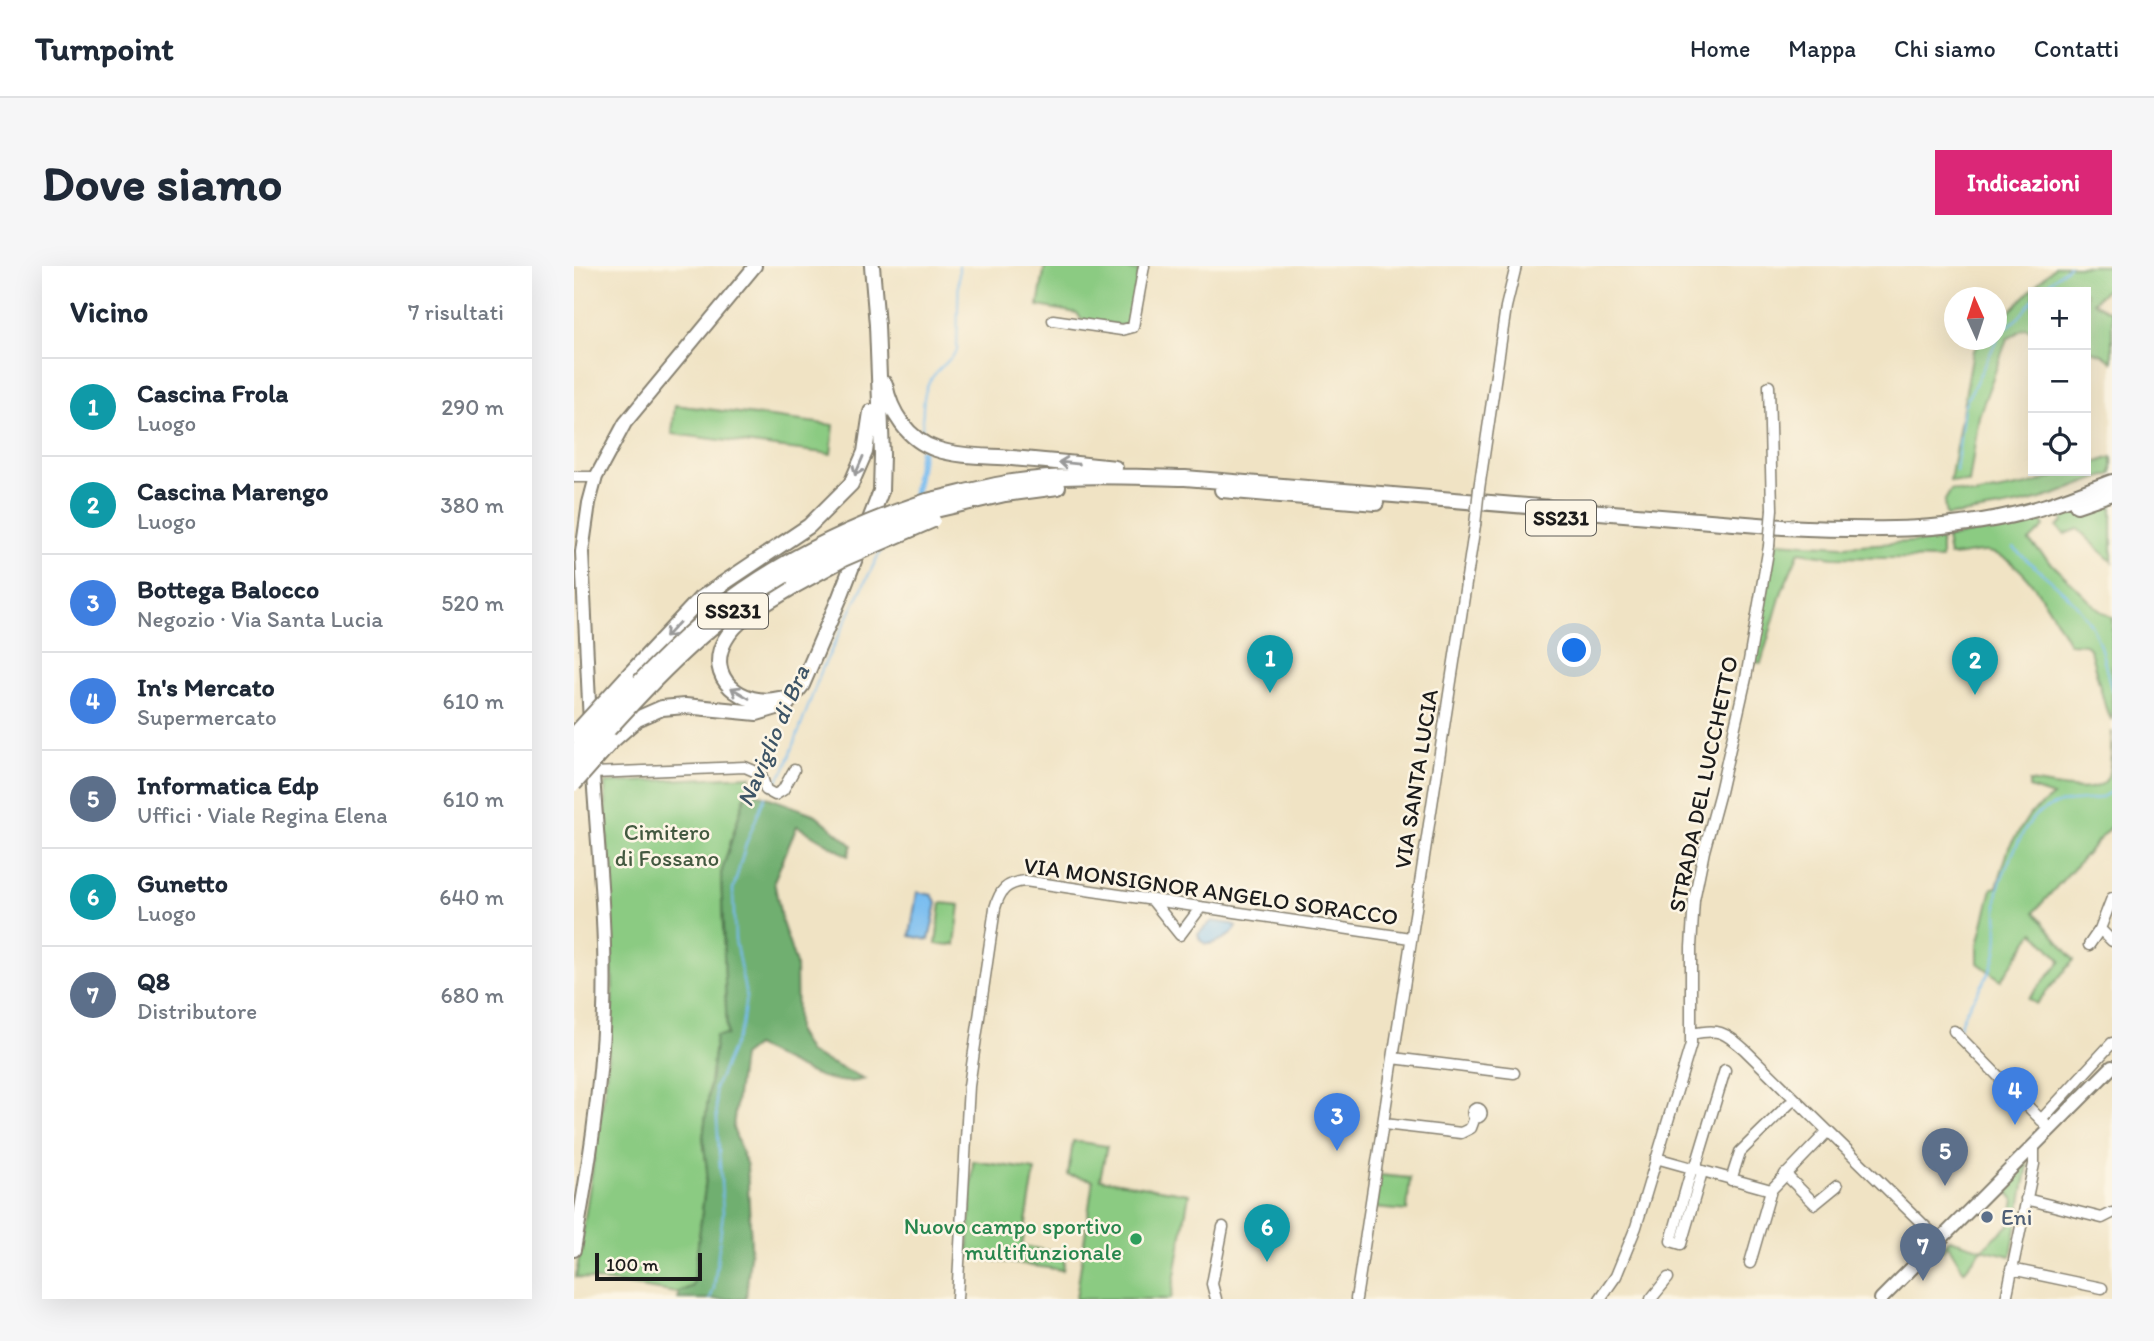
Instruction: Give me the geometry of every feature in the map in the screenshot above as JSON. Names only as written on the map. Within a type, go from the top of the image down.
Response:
[{"type":"highway","points":[[864,266],[888,398],[897,418],[921,441],[937,449],[972,455],[1121,468],[1185,478]]},
{"type":"highway","points":[[574,735],[700,599],[809,526],[851,484],[865,452],[871,427],[872,266]]},
{"type":"highway","points":[[574,784],[612,741],[637,719],[662,708],[685,706],[757,713],[788,704],[802,685],[845,585],[881,491],[882,455],[873,326]]},
{"type":"highway","name":"SS231","points":[[574,768],[628,707],[674,661],[720,621],[762,590],[816,558],[883,528],[1002,484],[1045,478],[1099,476],[1185,478],[1783,527],[1865,531],[1915,529],[2001,517],[2044,507],[2112,482]]},
{"type":"highway","name":"SS231","points":[[574,752],[662,659],[723,605],[816,547],[850,530],[960,503],[1048,488],[1103,485],[1175,486],[1770,535],[1870,540],[1924,537],[2004,525],[2046,515],[2112,493]]},
{"type":"highway","points":[[812,661],[789,692],[779,699],[763,702],[748,699],[731,690],[722,671],[721,650],[734,628],[746,617],[794,586],[930,511]]},
{"type":"main road","points":[[574,1250],[594,1125],[604,1008],[602,912],[582,552],[589,503],[596,477],[625,423],[755,266]]},
{"type":"main road","points":[[1881,1299],[2034,1145],[2045,1125],[2112,1067]]},
{"type":"street","points":[[1053,320],[1130,329],[1133,327],[1144,266]]},
{"type":"street","name":"VIA SANTA LUCIA","points":[[1356,1299],[1506,307],[1516,266]]},
{"type":"street","name":"STRADA DEL LUCCHETTO","points":[[1600,1299],[1616,1276],[1632,1236],[1692,1034],[1691,947],[1694,900],[1746,678],[1769,546],[1772,509],[1769,386]]},
{"type":"street","points":[[574,477],[596,477]]},
{"type":"street","points":[[593,773],[745,767],[761,774],[771,793],[783,790],[794,770]]},
{"type":"street","name":"VIA MONSIGNOR ANGELO SORACCO","points":[[957,1299],[969,1086],[995,908],[999,895],[1007,885],[1025,881],[1410,938]]},
{"type":"street","points":[[2089,945],[2100,929],[2112,898]]},
{"type":"street","points":[[1152,900],[1180,935],[1201,907]]},
{"type":"street","points":[[2100,929],[2112,941]]},
{"type":"street","points":[[1692,1034],[1714,1030],[1729,1036],[1939,1240]]},
{"type":"street","points":[[1954,1031],[2045,1125],[2112,1043]]},
{"type":"street","points":[[1393,1058],[1514,1073]]},
{"type":"street","points":[[1697,1169],[1671,1241],[1681,1244],[1697,1169],[1725,1070]]},
{"type":"street","points":[[1731,1180],[1740,1153],[1789,1104]]},
{"type":"street","points":[[1384,1124],[1461,1132],[1471,1128],[1475,1117]]},
{"type":"street","points":[[1750,1263],[1771,1190],[1828,1131]]},
{"type":"street","points":[[2006,1299],[2034,1164],[2034,1145]]},
{"type":"street","points":[[1657,1158],[1771,1190]]},
{"type":"street","points":[[1786,1174],[1815,1204],[1837,1186]]},
{"type":"street","points":[[2026,1199],[2102,1217],[2112,1213]]},
{"type":"street","points":[[1216,1299],[1212,1284],[1223,1227]]},
{"type":"street","points":[[2011,1269],[2102,1288]]},
{"type":"street","points":[[1656,1297],[1668,1278]]},
{"type":"green space","points":[[1045,266],[1112,266],[1139,271],[1129,327],[1081,319],[1077,313],[1038,306]]},
{"type":"green space","points":[[2055,266],[2112,266],[2112,284],[2093,302],[2112,312],[2112,362],[2091,351],[2091,287],[2034,287]]},
{"type":"green space","points":[[2028,293],[2028,329],[2025,328],[2007,339],[2007,314]]},
{"type":"green space","points":[[2003,350],[1979,416],[1969,483],[1950,481],[1973,351]]},
{"type":"green space","points":[[675,405],[834,425],[831,454],[672,434]]},
{"type":"green space","points":[[2112,457],[2112,474],[2025,503],[1946,516],[1944,502],[1951,490],[1974,495],[2028,485],[2056,476],[2091,476],[2091,464]]},
{"type":"green space","points":[[2112,500],[2112,562],[2078,529],[2065,534],[2057,527],[2063,522],[2062,515]]},
{"type":"green space","points":[[2042,519],[2044,527],[2029,541],[2099,610],[2112,618],[2112,721],[2106,709],[2090,650],[2085,644],[2069,643],[2036,588],[2025,575],[2001,556],[1987,552],[1949,556],[1946,538]]},
{"type":"green space","points":[[1941,540],[1941,559],[1834,557],[1799,552],[1782,591],[1761,663],[1753,662],[1777,542],[1843,546]]},
{"type":"green space","points":[[2112,731],[2112,825],[2034,912],[2074,960],[2036,1004],[2028,999],[2061,961],[2034,932],[2001,980],[1978,963],[1978,945],[1992,888],[1997,887],[2009,847],[2030,814],[2053,796],[2029,788],[2029,782],[2085,789],[2103,783],[2108,776],[2111,760]]},
{"type":"green space","name":"Cimitero di Fossano","points":[[751,776],[721,874],[727,1036],[716,1037],[703,1138],[707,1170],[693,1287],[677,1293],[576,1277],[606,1078],[613,992],[605,783]]},
{"type":"green space","points":[[753,792],[816,815],[852,845],[848,856],[797,826],[774,881],[782,922],[796,964],[797,1032],[809,1053],[865,1079],[852,1082],[824,1078],[755,1046],[742,1056],[733,1128],[747,1166],[751,1244],[746,1299],[678,1299],[679,1292],[693,1286],[707,1170],[703,1138],[716,1036],[727,1035],[721,874],[745,796]]},
{"type":"green space","points":[[941,903],[960,905],[955,945],[936,944]]},
{"type":"green space","name":"Nuovo campo sportivo multifunzionale","points":[[1073,1141],[1107,1146],[1100,1179],[1189,1194],[1171,1299],[1076,1299],[1093,1180],[1068,1175]]},
{"type":"green space","points":[[973,1161],[1035,1170],[1022,1246],[1065,1254],[1063,1270],[968,1257]]},
{"type":"green space","points":[[2026,1163],[2028,1165],[2011,1256],[1982,1249],[2009,1225],[2015,1201],[2003,1187]]},
{"type":"green space","points":[[1380,1175],[1410,1178],[1407,1211],[1374,1208]]},
{"type":"green space","points":[[1950,1239],[1982,1249],[1964,1271],[1948,1245],[1942,1251],[1940,1249]]},
{"type":"water","points":[[917,892],[932,895],[937,903],[929,940],[910,936]]},
{"type":"water","points":[[1212,921],[1237,927],[1223,939],[1206,944],[1200,940],[1198,934]]},
{"type":"waterway","name":"Naviglio di Bra","points":[[922,433],[923,405],[928,385],[957,350],[959,266]]},
{"type":"waterway","points":[[2044,287],[2069,266]]},
{"type":"waterway","points":[[1956,471],[1964,406],[2000,334],[2028,306]]},
{"type":"waterway","name":"Naviglio di Bra","points":[[915,494],[921,452]]},
{"type":"waterway","name":"Naviglio di Bra","points":[[911,500],[915,494]]},
{"type":"waterway","points":[[2014,548],[2065,593],[2091,625],[2112,692]]},
{"type":"waterway","name":"Naviglio di Bra","points":[[771,789],[785,769],[822,669],[881,550]]},
{"type":"waterway","points":[[1959,1027],[1992,966],[1998,937],[1998,891],[2008,863],[2032,819],[2049,807],[2098,798],[2112,790]]},
{"type":"waterway","name":"Naviglio di Bra","points":[[710,1299],[714,1288],[723,1213],[715,1088],[742,1026],[746,996],[735,940],[733,890],[746,844],[765,796]]},
{"type":"place","name":"Cascina Frola","points":[[1270,693]]},
{"type":"place","name":"Cascina Marengo","points":[[1975,695]]},
{"type":"place","name":"In's Mercato","points":[[2015,1125]]},
{"type":"place","name":"Bottega Balocco","points":[[1337,1151]]},
{"type":"place","name":"Informatica Edp","points":[[1945,1186]]},
{"type":"place","name":"Eni","points":[[1987,1217]]},
{"type":"place","name":"Nuovo campo sportivo multifunzionale","points":[[1136,1239]]},
{"type":"place","name":"Gunetto","points":[[1267,1262]]},
{"type":"place","name":"Q8","points":[[1923,1281]]}]
